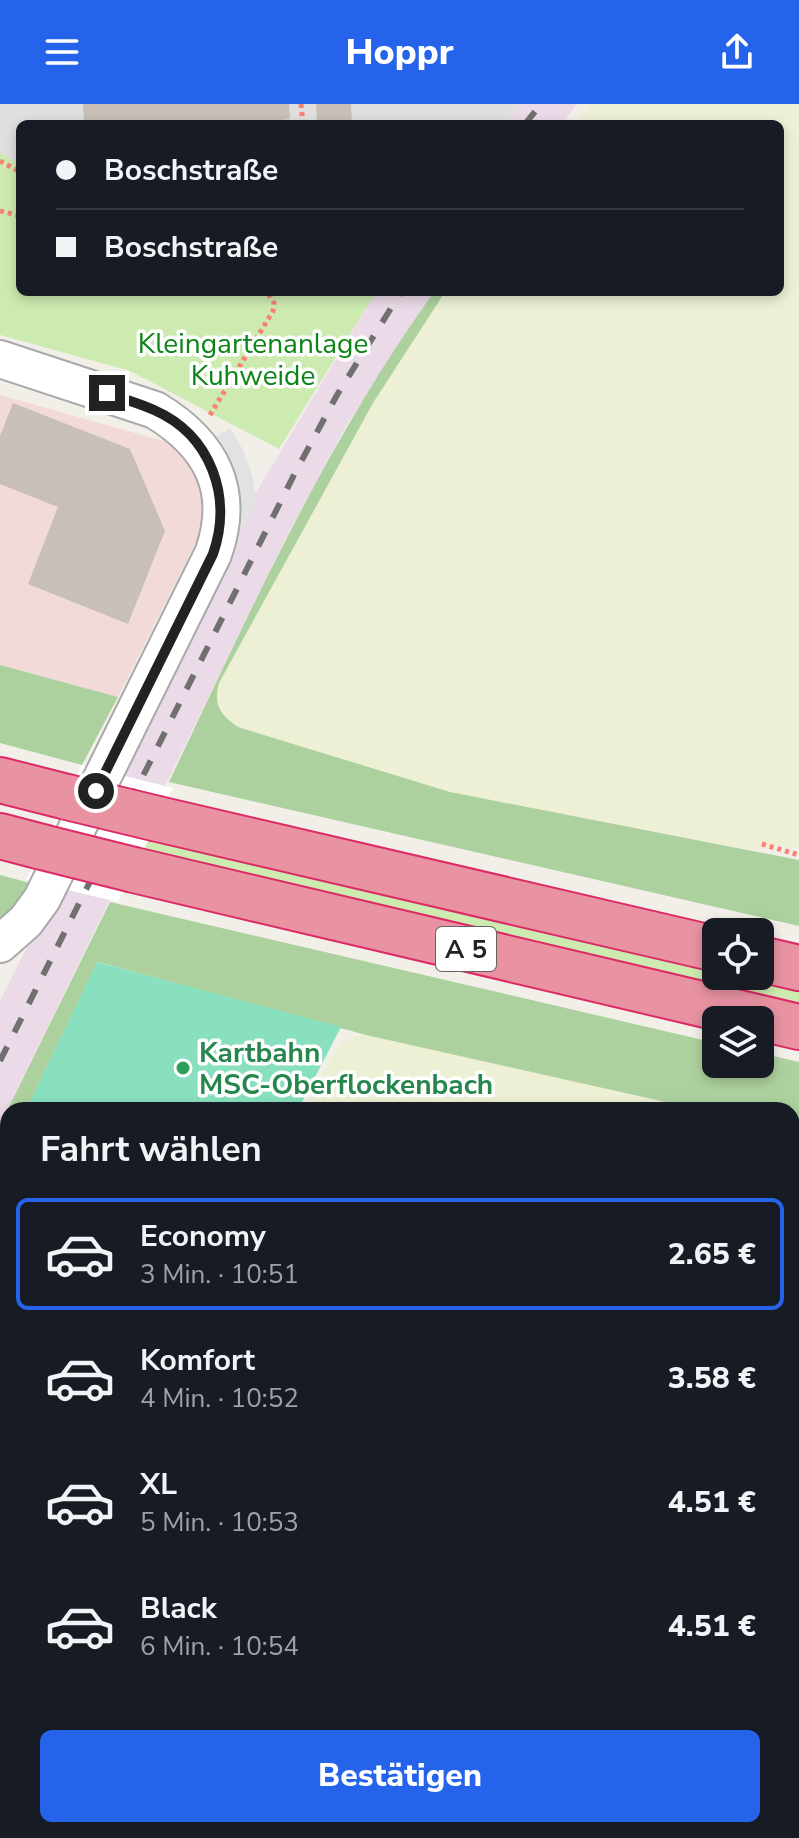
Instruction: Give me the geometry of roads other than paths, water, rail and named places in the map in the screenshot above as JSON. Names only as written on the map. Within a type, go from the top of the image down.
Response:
[{"type":"highway","name":"A 5","points":[[0,780],[702,946]]},
{"type":"highway","name":"A 5","points":[[0,836],[799,1027]]},
{"type":"highway","points":[[774,962],[799,968]]},
{"type":"street","points":[[0,359],[155,410],[193,437],[215,471],[220,490],[220,535],[213,554],[42,899],[26,921],[0,944]]},
{"type":"railway","points":[[528,120],[541,104]]},
{"type":"railway","points":[[0,1061],[296,471],[337,395],[399,296]]},
{"type":"place","name":"Kartbahn MSC-Oberflockenbach","points":[[183,1068]]},
{"type":"park label","name":"Kleingartenanlage Kuhweide","points":[[253,359]]}]
